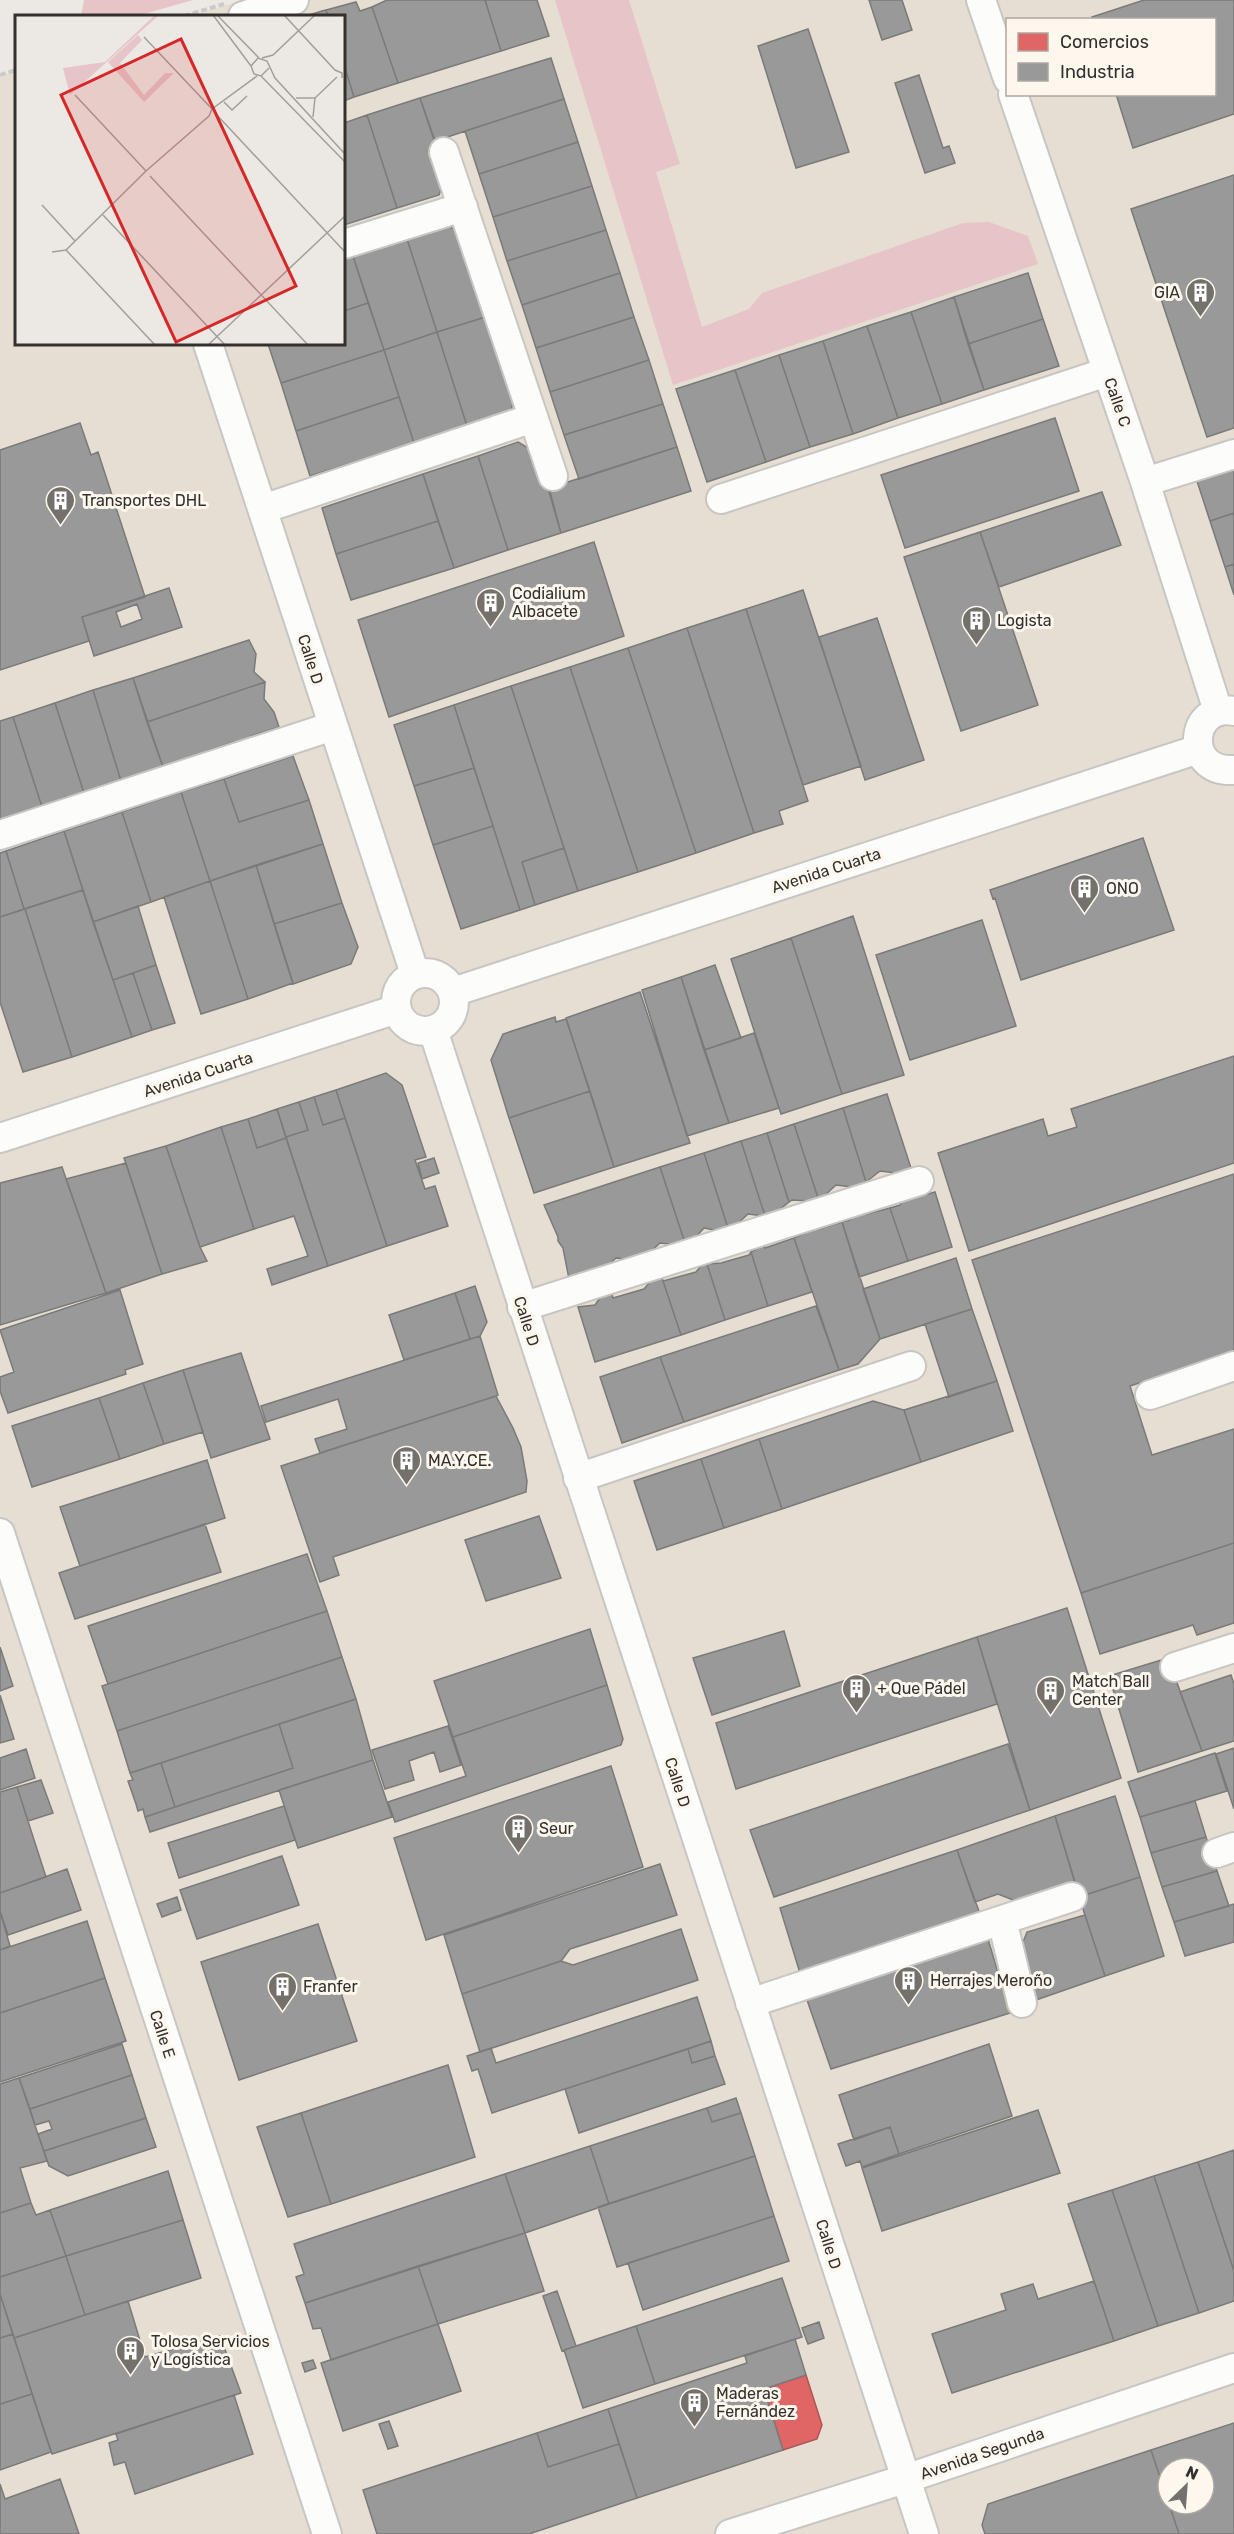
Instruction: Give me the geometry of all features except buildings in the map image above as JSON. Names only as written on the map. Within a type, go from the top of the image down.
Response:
[{"type":"street","points":[[234,10],[294,0]]},
{"type":"street","points":[[981,0],[1006,73]]},
{"type":"street","name":"Calle C","points":[[1014,96],[1107,372],[1226,711]]},
{"type":"street","points":[[444,152],[553,476]]},
{"type":"street","points":[[345,244],[463,207]]},
{"type":"street","name":"Calle D","points":[[208,345],[415,974]]},
{"type":"street","points":[[722,499],[1107,372]]},
{"type":"street","points":[[263,509],[533,418]]},
{"type":"street","points":[[1145,482],[1234,454]]},
{"type":"street","points":[[1226,711],[1204,721],[1198,735],[1199,749],[1201,755],[1211,766],[1224,771],[1234,770]]},
{"type":"street","points":[[0,834],[333,726]]},
{"type":"street","name":"Avenida Cuarta","points":[[453,992],[1199,749]]},
{"type":"street","points":[[426,972],[436,975],[446,981],[453,992],[454,1008],[450,1019],[433,1030],[421,1032],[401,1020],[397,1009],[398,990],[403,981],[415,974],[426,972]]},
{"type":"street","name":"Avenida Cuarta","points":[[0,1138],[397,1009]]},
{"type":"street","name":"Calle D","points":[[433,1030],[924,2534]]},
{"type":"street","points":[[522,1307],[919,1181]]},
{"type":"street","points":[[578,1478],[911,1366]]},
{"type":"street","points":[[1150,1395],[1234,1366]]},
{"type":"street","name":"Calle E","points":[[0,1533],[327,2534]]},
{"type":"street","points":[[1175,1667],[1234,1648]]},
{"type":"street","points":[[750,2003],[1072,1896]]},
{"type":"street","points":[[1002,1920],[1022,2003]]},
{"type":"street","name":"Avenida Segunda","points":[[729,2534],[905,2479],[1234,2368]]},
{"type":"path","points":[[192,15],[234,10]]},
{"type":"path","points":[[0,75],[15,70]]},
{"type":"shaded area","points":[[84,0],[193,0],[140,15],[81,15]]},
{"type":"shaded area","points":[[243,0],[1234,0],[1234,2534],[0,2534],[0,76],[15,71],[15,345],[345,345],[345,15],[193,15]]},
{"type":"shaded area","points":[[555,0],[629,0],[680,164],[656,172],[702,327],[749,309],[762,293],[963,223],[989,222],[1028,236],[1038,264],[673,385]]},
{"type":"place","name":"GIA","points":[[1201,318]]},
{"type":"place","name":"Transportes DHL","points":[[61,526]]},
{"type":"place","name":"Codialium Albacete","points":[[491,628]]},
{"type":"place","name":"Logista","points":[[976,646]]},
{"type":"place","name":"ONO","points":[[1085,914]]},
{"type":"place","name":"MA.Y.CE.","points":[[407,1486]]},
{"type":"place","name":"+ Que Pádel","points":[[856,1714]]},
{"type":"place","name":"Match Ball Center","points":[[1051,1716]]},
{"type":"place","name":"Seur","points":[[518,1854]]},
{"type":"place","name":"Herrajes Meroño","points":[[909,2006]]},
{"type":"place","name":"Franfer","points":[[282,2012]]},
{"type":"place","name":"Tolosa Servicios y Logística","points":[[130,2376]]},
{"type":"place","name":"Maderas Fernández","points":[[695,2428]]}]
